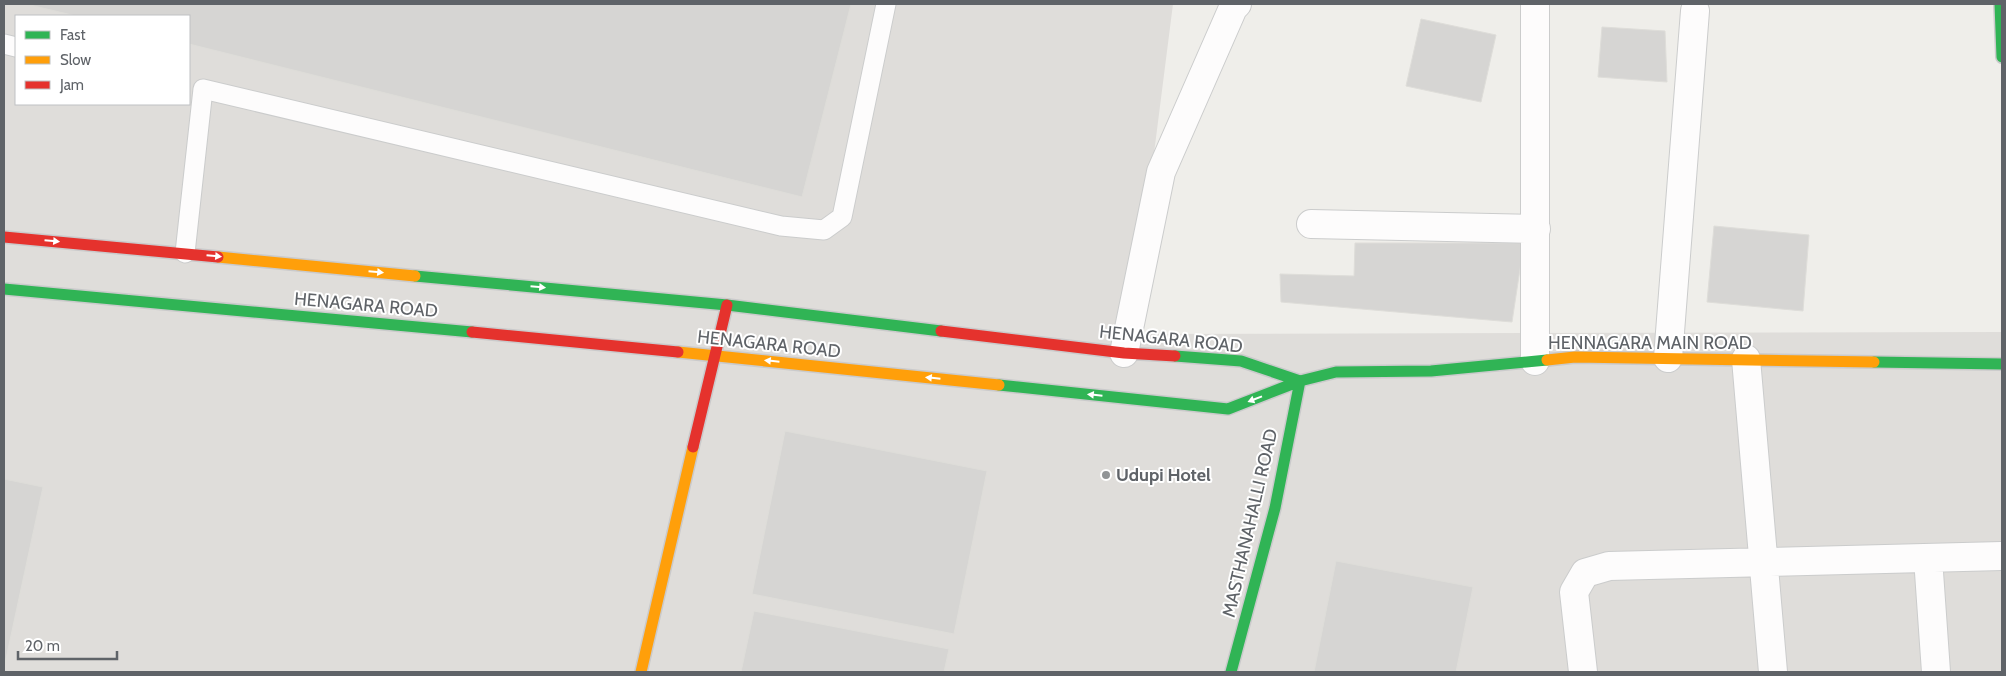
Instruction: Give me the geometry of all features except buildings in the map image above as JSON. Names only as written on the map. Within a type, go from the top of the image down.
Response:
[{"type":"street","points":[[1124,353],[1161,172],[1233,8],[1237,4]]},
{"type":"street","points":[[1535,4],[1535,361]]},
{"type":"street","points":[[2000,4],[2002,57]]},
{"type":"street","points":[[1668,358],[1695,10]]},
{"type":"street","points":[[1311,224],[1536,230]]},
{"type":"street","name":"HENAGARA ROAD","points":[[4,237],[727,305],[1124,353],[1241,361],[1300,381]]},
{"type":"street","name":"HENAGARA ROAD","points":[[4,289],[714,355],[1228,409],[1300,381]]},
{"type":"street","points":[[641,672],[727,305]]},
{"type":"street","name":"HENNAGARA MAIN ROAD","points":[[1300,381],[1336,372],[1431,371],[1576,357],[2002,364]]},
{"type":"street","points":[[1746,359],[1773,672]]},
{"type":"street","name":"MASTHANAHALLI ROAD","points":[[1231,672],[1275,508],[1300,381]]},
{"type":"street","points":[[1583,672],[1574,592],[1585,573],[1609,566],[2002,556]]},
{"type":"street","points":[[1928,558],[1936,672]]},
{"type":"lane","points":[[185,253],[196,87],[780,226],[824,230],[842,217],[886,4]]},
{"type":"shaded area","points":[[4,4],[1173,4],[1131,334],[2002,332],[2002,672],[4,672]]},
{"type":"traffic: fast","points":[[2000,4],[2002,57]]},
{"type":"traffic: fast","points":[[415,276],[727,305],[941,331]]},
{"type":"traffic: fast","points":[[4,289],[472,332]]},
{"type":"traffic: fast","points":[[1175,356],[1241,361],[1300,381]]},
{"type":"traffic: fast","points":[[999,385],[1228,409],[1300,381],[1336,372],[1431,371],[1547,360]]},
{"type":"traffic: fast","points":[[1874,362],[2002,364]]},
{"type":"traffic: fast","points":[[1231,672],[1275,508],[1300,381]]},
{"type":"traffic: slow","points":[[218,257],[415,276]]},
{"type":"traffic: slow","points":[[678,352],[999,385]]},
{"type":"traffic: slow","points":[[1547,360],[1575,357],[1874,362]]},
{"type":"traffic: slow","points":[[641,672],[693,447]]},
{"type":"traffic: jam","points":[[4,237],[218,257]]},
{"type":"traffic: jam","points":[[693,447],[727,305]]},
{"type":"traffic: jam","points":[[941,331],[1124,353],[1175,356]]},
{"type":"traffic: jam","points":[[472,332],[678,352]]},
{"type":"place","name":"Udupi Hotel","points":[[1106,475]]}]
